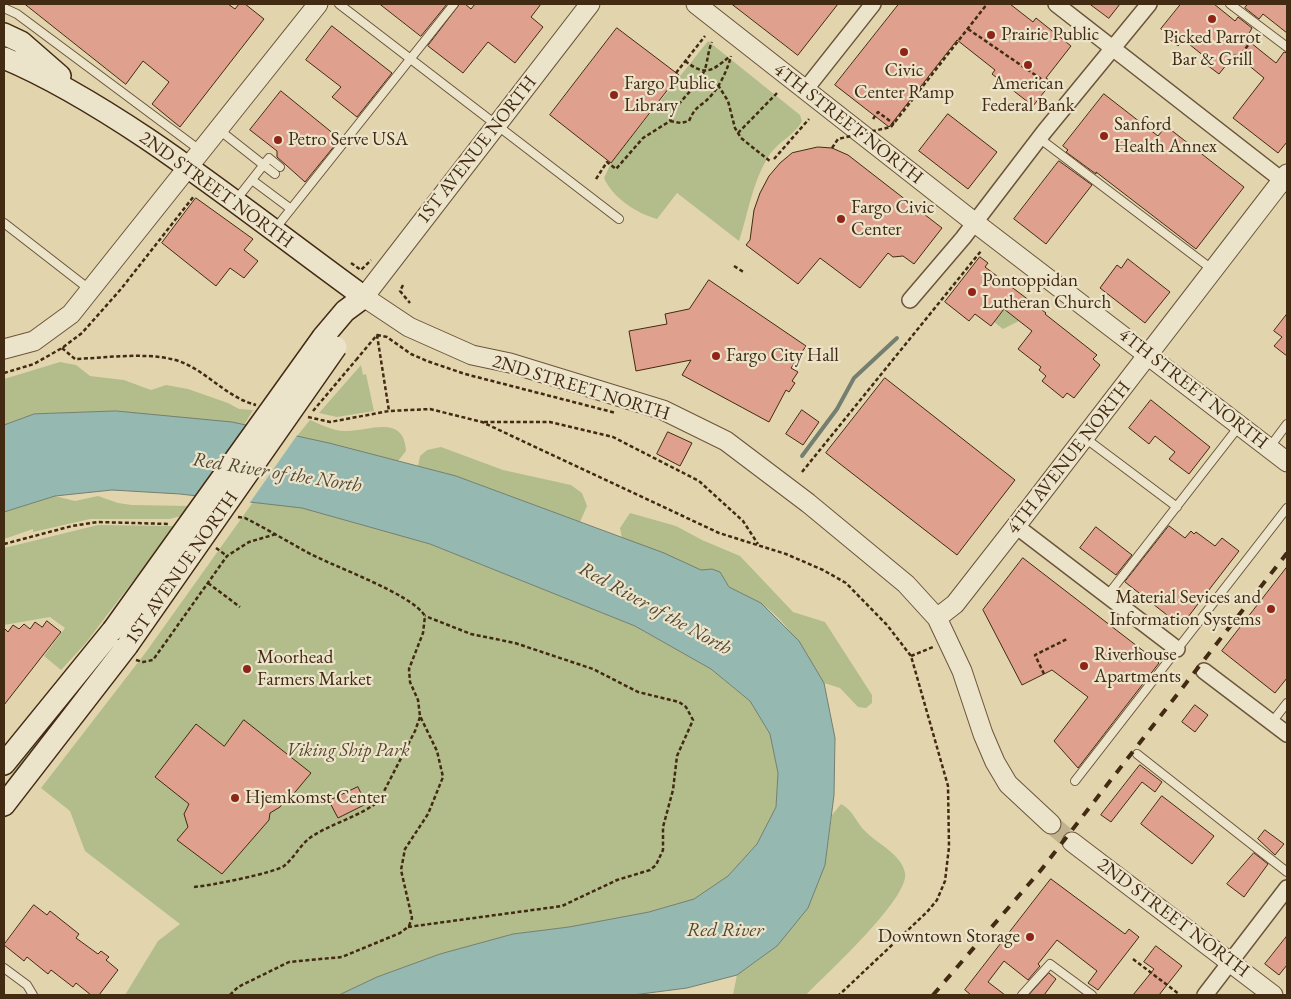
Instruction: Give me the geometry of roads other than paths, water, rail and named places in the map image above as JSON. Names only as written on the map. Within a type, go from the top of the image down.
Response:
[{"type":"main road","name":"2ND STREET NORTH","points":[[4,34],[21,42],[84,98]]},
{"type":"main road","name":"2ND STREET NORTH","points":[[4,58],[84,98],[194,159],[235,201],[364,297]]},
{"type":"main road","name":"1ST AVENUE NORTH","points":[[4,764],[113,630],[329,342],[355,317],[364,297]]},
{"type":"main road","name":"1ST AVENUE NORTH","points":[[4,805],[134,649],[329,342]]},
{"type":"street","points":[[4,349],[34,341],[71,314],[318,4]]},
{"type":"street","name":"1ST AVENUE NORTH","points":[[364,297],[590,4]]},
{"type":"street","name":"4TH STREET NORTH","points":[[696,4],[974,222],[1287,462]]},
{"type":"street","points":[[805,90],[873,4]]},
{"type":"street","points":[[1056,4],[1113,50],[1286,180]]},
{"type":"street","points":[[910,300],[1149,4]]},
{"type":"street","name":"4TH AVENUE NORTH","points":[[937,618],[955,604],[1213,270],[1286,180]]},
{"type":"street","name":"2ND STREET NORTH","points":[[364,297],[409,327],[472,355],[510,363],[663,410],[726,441],[867,549],[906,584],[937,618],[962,671],[982,734],[995,762],[1008,784],[1051,824]]},
{"type":"street","points":[[1016,526],[1177,649]]},
{"type":"street","points":[[1204,671],[1287,734]]},
{"type":"street","name":"2ND STREET NORTH","points":[[1072,842],[1273,995]]},
{"type":"street","points":[[1205,995],[1287,888]]},
{"type":"lane","points":[[339,4],[619,220]]},
{"type":"lane","points":[[274,231],[290,210],[304,186],[454,4]]},
{"type":"lane","points":[[1230,4],[1287,47]]},
{"type":"lane","points":[[4,8],[18,14],[194,159]]},
{"type":"lane","points":[[218,129],[275,174]]},
{"type":"lane","points":[[1039,138],[1213,270]]},
{"type":"lane","points":[[235,201],[269,158],[280,167]]},
{"type":"lane","points":[[252,180],[290,210]]},
{"type":"lane","points":[[4,223],[90,290]]},
{"type":"lane","points":[[1269,448],[1287,424]]},
{"type":"lane","points":[[1107,596],[1240,425]]},
{"type":"lane","points":[[1085,438],[1176,507]]},
{"type":"lane","points":[[1075,782],[1287,508]]},
{"type":"lane","points":[[1272,722],[1287,703]]},
{"type":"lane","points":[[1137,754],[1287,872]]},
{"type":"lane","points":[[1022,995],[1050,964],[1092,995]]},
{"type":"lane","points":[[4,968],[27,985],[33,995]]},
{"type":"water","name":"Red River","points":[[116,411],[232,422],[329,443],[456,476],[664,553],[701,570],[712,569],[720,572],[729,587],[761,603],[799,641],[824,683],[835,738],[834,795],[825,865],[808,908],[777,946],[737,975],[687,988],[633,995],[339,995],[377,977],[440,954],[513,934],[569,927],[649,912],[694,899],[728,876],[757,844],[776,807],[778,773],[770,734],[750,701],[711,669],[635,626],[430,544],[302,508],[180,494],[112,490],[55,496],[4,512],[4,425],[34,414]]},
{"type":"waterway","points":[[802,456],[837,409],[854,378],[897,338]]},
{"type":"tunnel","points":[[1051,824],[1072,842]]},
{"type":"railway","points":[[933,995],[1041,870],[1287,553]]},
{"type":"place","name":"Picked Parrot Bar & Grill","points":[[1212,19]]},
{"type":"place","name":"Prairie Public","points":[[991,35]]},
{"type":"place","name":"Civic Center Ramp","points":[[904,52]]},
{"type":"place","name":"American Federal Bank","points":[[1028,65]]},
{"type":"place","name":"Fargo Public Library","points":[[614,95]]},
{"type":"place","name":"Sanford Health Annex","points":[[1104,136]]},
{"type":"place","name":"Petro Serve USA","points":[[278,140]]},
{"type":"place","name":"Fargo Civic Center","points":[[841,219]]},
{"type":"place","name":"Pontoppidan Lutheran Church","points":[[972,292]]},
{"type":"place","name":"Fargo City Hall","points":[[716,356]]},
{"type":"place","name":"Material Sevices and Information Systems","points":[[1271,609]]},
{"type":"place","name":"Riverhouse Apartments","points":[[1084,666]]},
{"type":"place","name":"Moorhead Farmers Market","points":[[247,669]]},
{"type":"place","name":"Hjemkomst Center","points":[[235,798]]},
{"type":"place","name":"Downtown Storage","points":[[1030,937]]},
{"type":"water label","name":"Red River of the North","points":[[277,473]]},
{"type":"water label","name":"Red River of the North","points":[[655,609]]},
{"type":"park label","name":"Viking Ship Park","points":[[348,751]]}]
